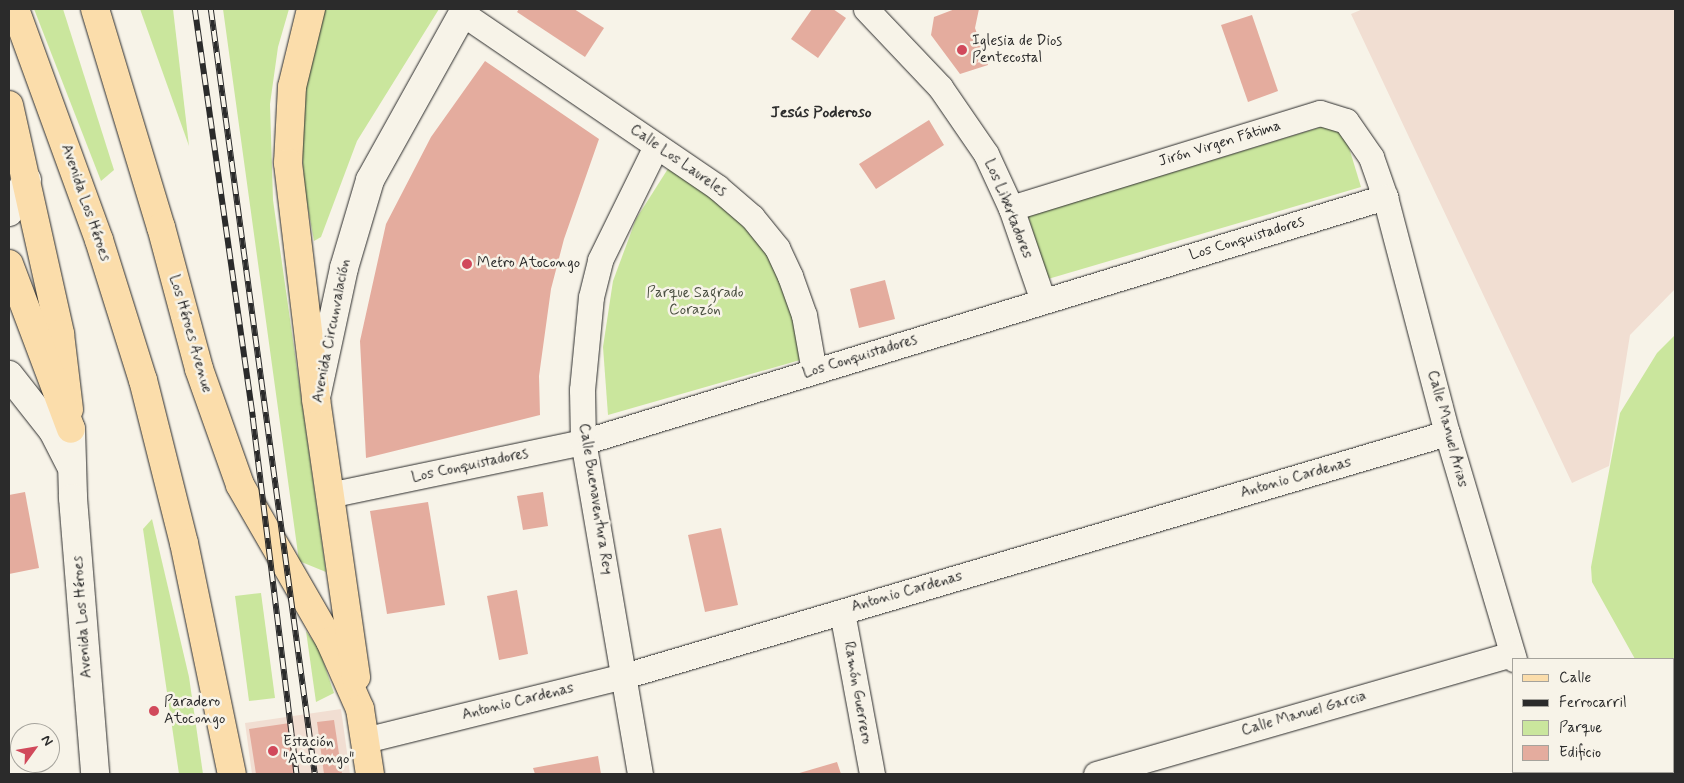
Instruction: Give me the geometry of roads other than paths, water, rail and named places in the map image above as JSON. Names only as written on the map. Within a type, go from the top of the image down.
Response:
[{"type":"main road","name":"Avenida Los Héroes","points":[[15,9],[99,240],[138,365],[186,552],[232,774]]},
{"type":"main road","points":[[95,9],[161,228],[199,369],[240,485],[330,641],[360,708],[370,774]]},
{"type":"main road","points":[[310,9],[292,87],[288,163],[316,399]]},
{"type":"main road","name":"Avenida Circunvalación","points":[[360,708],[316,399],[344,268],[370,180],[463,11]]},
{"type":"main road","points":[[9,105],[60,334],[71,429]]},
{"type":"main road","points":[[9,212],[27,180]]},
{"type":"main road","points":[[9,264],[71,429]]},
{"type":"main road","points":[[9,375],[53,431],[73,468]]},
{"type":"main road","name":"Avenida Los Héroes","points":[[71,429],[95,774]]},
{"type":"street","name":"Los Libertadores","points":[[871,10],[940,87],[964,118],[986,154],[1011,208],[1043,301]]},
{"type":"street","name":"Calle Los Laureles","points":[[463,11],[717,188],[752,217],[777,248],[804,315],[814,371]]},
{"type":"street","name":"Jirón Virgen Fátima","points":[[1011,208],[1320,113],[1346,121],[1360,136],[1372,157],[1385,197]]},
{"type":"street","name":"Calle Buenaventura Rey","points":[[640,774],[583,442],[584,345],[594,281],[600,260],[656,146]]},
{"type":"street","name":"Los Conquistadores","points":[[329,495],[583,442],[1385,197]]},
{"type":"street","name":"Calle Manuel Arias","points":[[1385,197],[1447,433],[1513,657]]},
{"type":"street","name":"Antonio Cardenas","points":[[365,740],[624,676],[1447,433]]},
{"type":"street","name":"Ramón Guerrero","points":[[842,612],[872,774]]},
{"type":"street","name":"Calle Manuel Garcia","points":[[1096,774],[1513,657]]},
{"type":"railway","points":[[195,9],[253,418],[297,774]]},
{"type":"railway","points":[[211,9],[315,774]]},
{"type":"place","name":"Iglesia de Dios Pentecostal","points":[[962,50]]},
{"type":"place","name":"Metro Atocongo","points":[[467,264]]},
{"type":"place","name":"Paradero Atocongo","points":[[154,711]]},
{"type":"place","name":"Estación \"Atocongo\"","points":[[273,751]]},
{"type":"district","name":"Jesús Poderoso","points":[[821,113]]},
{"type":"park label","name":"Parque Sagrado Corazón","points":[[695,302]]}]
